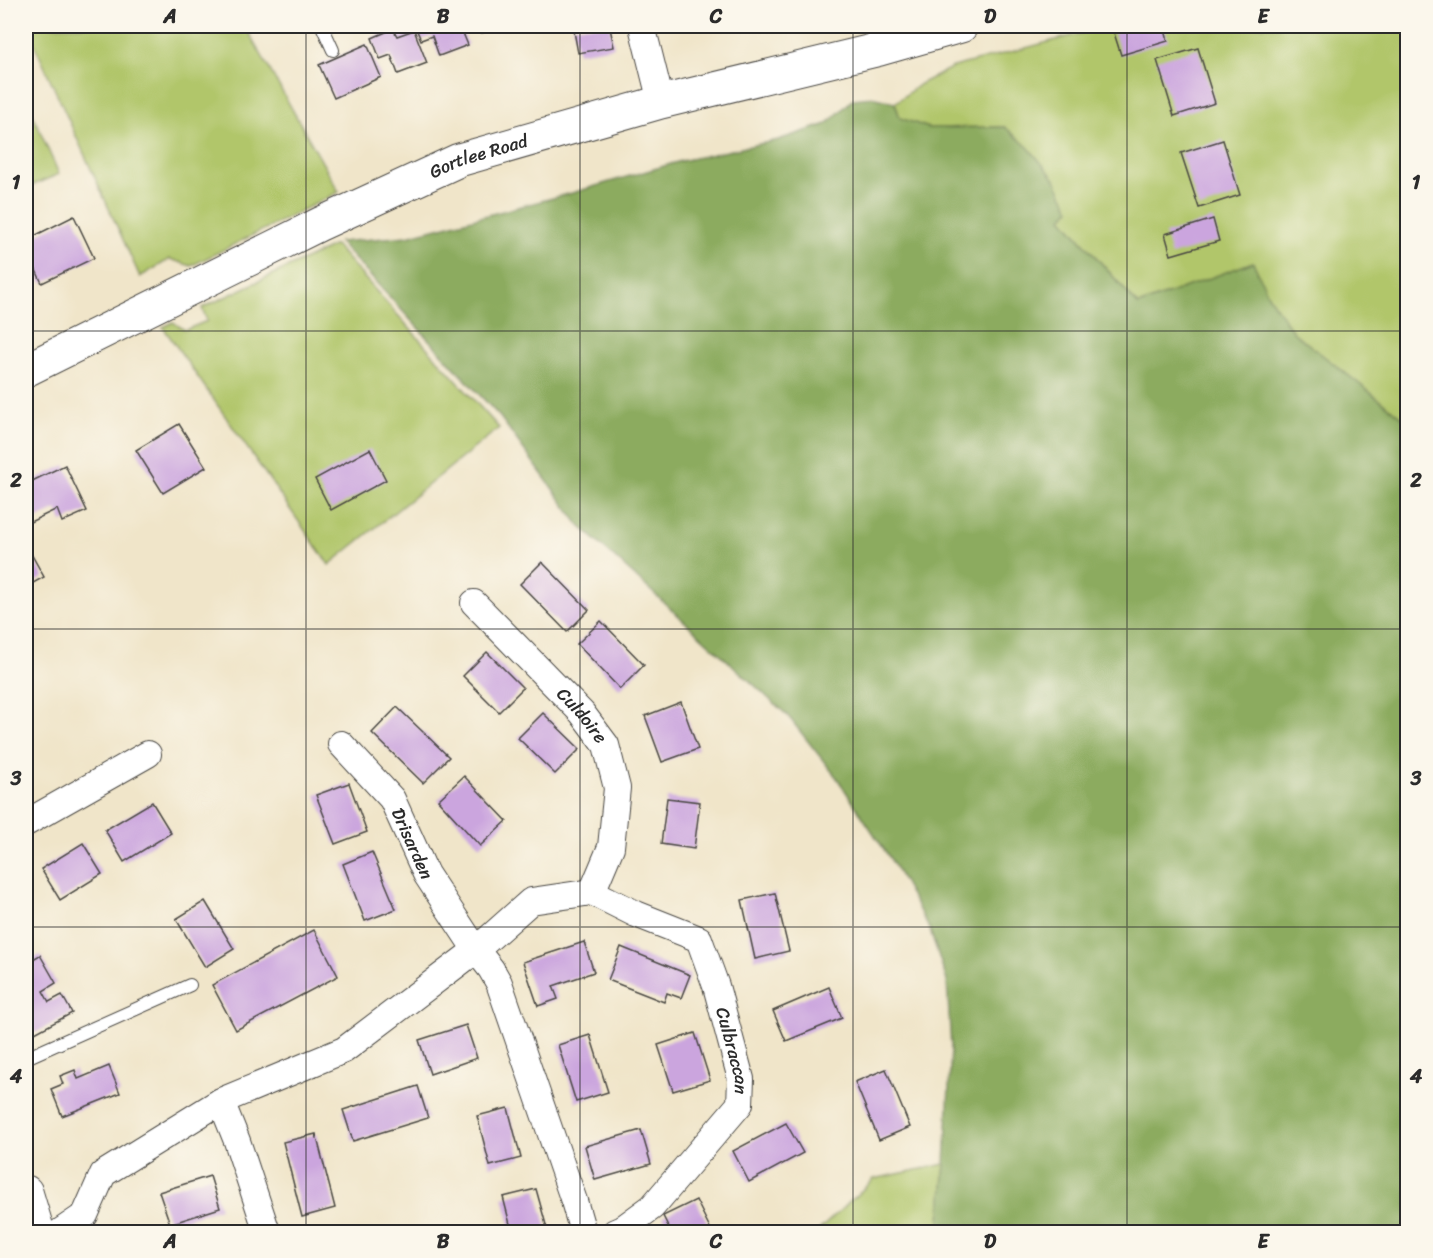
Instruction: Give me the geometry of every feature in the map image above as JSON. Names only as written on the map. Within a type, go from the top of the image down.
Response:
[{"type":"street","points":[[642,26],[661,102]]},
{"type":"street","name":"Gortlee Road","points":[[26,370],[320,224],[459,160],[661,102],[880,50],[961,26]]},
{"type":"street","name":"Culdoire","points":[[474,603],[582,713],[606,745],[617,788],[611,847],[592,892]]},
{"type":"street","name":"Drisarden","points":[[341,744],[392,799],[426,874],[492,969],[499,983],[583,1233]]},
{"type":"street","points":[[26,823],[148,754]]},
{"type":"street","points":[[60,1233],[85,1215],[103,1173],[221,1101],[344,1050],[477,950],[531,901],[592,892]]},
{"type":"street","name":"Culbraccan","points":[[592,892],[636,914],[699,939],[716,986],[741,1079],[740,1104],[652,1207],[615,1233]]},
{"type":"street","points":[[221,1101],[267,1233]]},
{"type":"street","points":[[26,1192],[38,1233]]},
{"type":"lane","points":[[322,26],[333,50]]},
{"type":"lane","points":[[26,1058],[190,985]]},
{"type":"green space","points":[[26,26],[245,26],[339,192],[191,266],[170,259],[140,277]]},
{"type":"green space","points":[[1109,26],[1407,26],[1407,421],[1294,333],[1269,297],[1253,263],[1138,305],[1062,218],[1005,127],[929,128],[900,118],[895,103],[920,84],[953,67]]},
{"type":"green space","points":[[873,97],[895,103],[900,118],[929,128],[1005,127],[1028,147],[1054,178],[1070,209],[1062,218],[1138,305],[1253,262],[1269,297],[1294,333],[1407,421],[1407,1232],[939,1232],[951,1048],[947,981],[930,930],[893,863],[837,778],[788,716],[580,526],[500,417],[339,242],[407,236],[572,193],[681,161],[778,140],[827,124],[853,99]]},
{"type":"green space","points":[[26,100],[59,174],[26,188]]},
{"type":"green space","points":[[335,245],[499,428],[329,565],[163,327],[173,322],[185,330],[207,321],[202,308]]},
{"type":"green space","points":[[945,1164],[939,1232],[817,1232],[874,1179]]},
{"type":"building","points":[[415,26],[460,26],[468,45],[439,56],[432,36],[421,40]]},
{"type":"building","points":[[480,26],[515,26],[515,27],[481,33]]},
{"type":"building","points":[[573,26],[620,27],[610,28],[614,47],[578,53]]},
{"type":"building","points":[[1140,26],[1164,26],[1168,41],[1121,55],[1114,33]]},
{"type":"building","points":[[393,29],[397,36],[414,30],[427,63],[398,74],[391,55],[380,59],[372,38]]},
{"type":"building","points":[[367,44],[381,77],[334,98],[319,65]]},
{"type":"building","points":[[1198,48],[1215,103],[1174,116],[1157,60]]},
{"type":"building","points":[[1223,140],[1240,195],[1199,208],[1181,153]]},
{"type":"building","points":[[74,216],[94,258],[42,283],[26,249],[26,240]]},
{"type":"building","points":[[1213,219],[1219,241],[1171,255],[1165,234]]},
{"type":"building","points":[[179,424],[206,467],[163,493],[136,450]]},
{"type":"building","points":[[370,449],[386,480],[331,510],[315,479]]},
{"type":"building","points":[[65,465],[87,511],[62,522],[57,509],[26,524],[26,484]]},
{"type":"building","points":[[29,550],[44,577],[26,587],[26,552]]},
{"type":"building","points":[[542,562],[589,610],[567,632],[520,584]]},
{"type":"building","points":[[601,621],[644,665],[620,689],[577,644]]},
{"type":"building","points":[[487,652],[523,688],[499,712],[463,676]]},
{"type":"building","points":[[681,702],[698,749],[662,762],[645,716]]},
{"type":"building","points":[[397,707],[449,757],[423,783],[372,733]]},
{"type":"building","points":[[543,713],[580,749],[555,774],[518,738]]},
{"type":"building","points":[[464,776],[507,821],[480,846],[438,800]]},
{"type":"building","points":[[349,783],[367,832],[335,844],[316,795]]},
{"type":"building","points":[[667,798],[700,802],[694,849],[661,844]]},
{"type":"building","points":[[152,802],[171,833],[124,862],[105,830]]},
{"type":"building","points":[[83,843],[102,874],[60,900],[41,869]]},
{"type":"building","points":[[372,852],[396,909],[365,921],[343,864]]},
{"type":"building","points":[[775,893],[789,951],[755,959],[742,900]]},
{"type":"building","points":[[205,901],[234,949],[205,967],[176,919]]},
{"type":"building","points":[[314,930],[338,976],[236,1030],[212,985]]},
{"type":"building","points":[[584,942],[594,972],[553,986],[558,999],[538,1006],[523,962]]},
{"type":"building","points":[[621,947],[690,975],[681,998],[667,993],[664,1002],[608,980]]},
{"type":"building","points":[[40,955],[56,983],[43,991],[49,1002],[62,995],[72,1013],[35,1033],[26,1016],[26,963]]},
{"type":"building","points":[[829,987],[842,1018],[786,1041],[773,1011]]},
{"type":"building","points":[[466,1025],[477,1058],[430,1074],[419,1040]]},
{"type":"building","points":[[695,1033],[710,1080],[673,1091],[658,1045]]},
{"type":"building","points":[[590,1035],[608,1092],[576,1102],[558,1045]]},
{"type":"building","points":[[109,1066],[120,1093],[62,1116],[51,1089],[63,1084],[60,1076],[75,1070],[78,1079]]},
{"type":"building","points":[[886,1069],[910,1127],[879,1140],[855,1082]]},
{"type":"building","points":[[418,1086],[428,1118],[353,1141],[343,1110]]},
{"type":"building","points":[[508,1108],[521,1158],[490,1166],[477,1116]]},
{"type":"building","points":[[786,1123],[803,1153],[749,1182],[733,1151]]},
{"type":"building","points":[[641,1130],[651,1164],[595,1180],[585,1146]]},
{"type":"building","points":[[316,1134],[335,1208],[302,1217],[283,1142]]},
{"type":"building","points":[[210,1176],[220,1208],[170,1224],[159,1192]]},
{"type":"building","points":[[536,1189],[548,1232],[512,1232],[503,1197]]},
{"type":"building","points":[[696,1200],[712,1232],[671,1232],[663,1216]]}]
